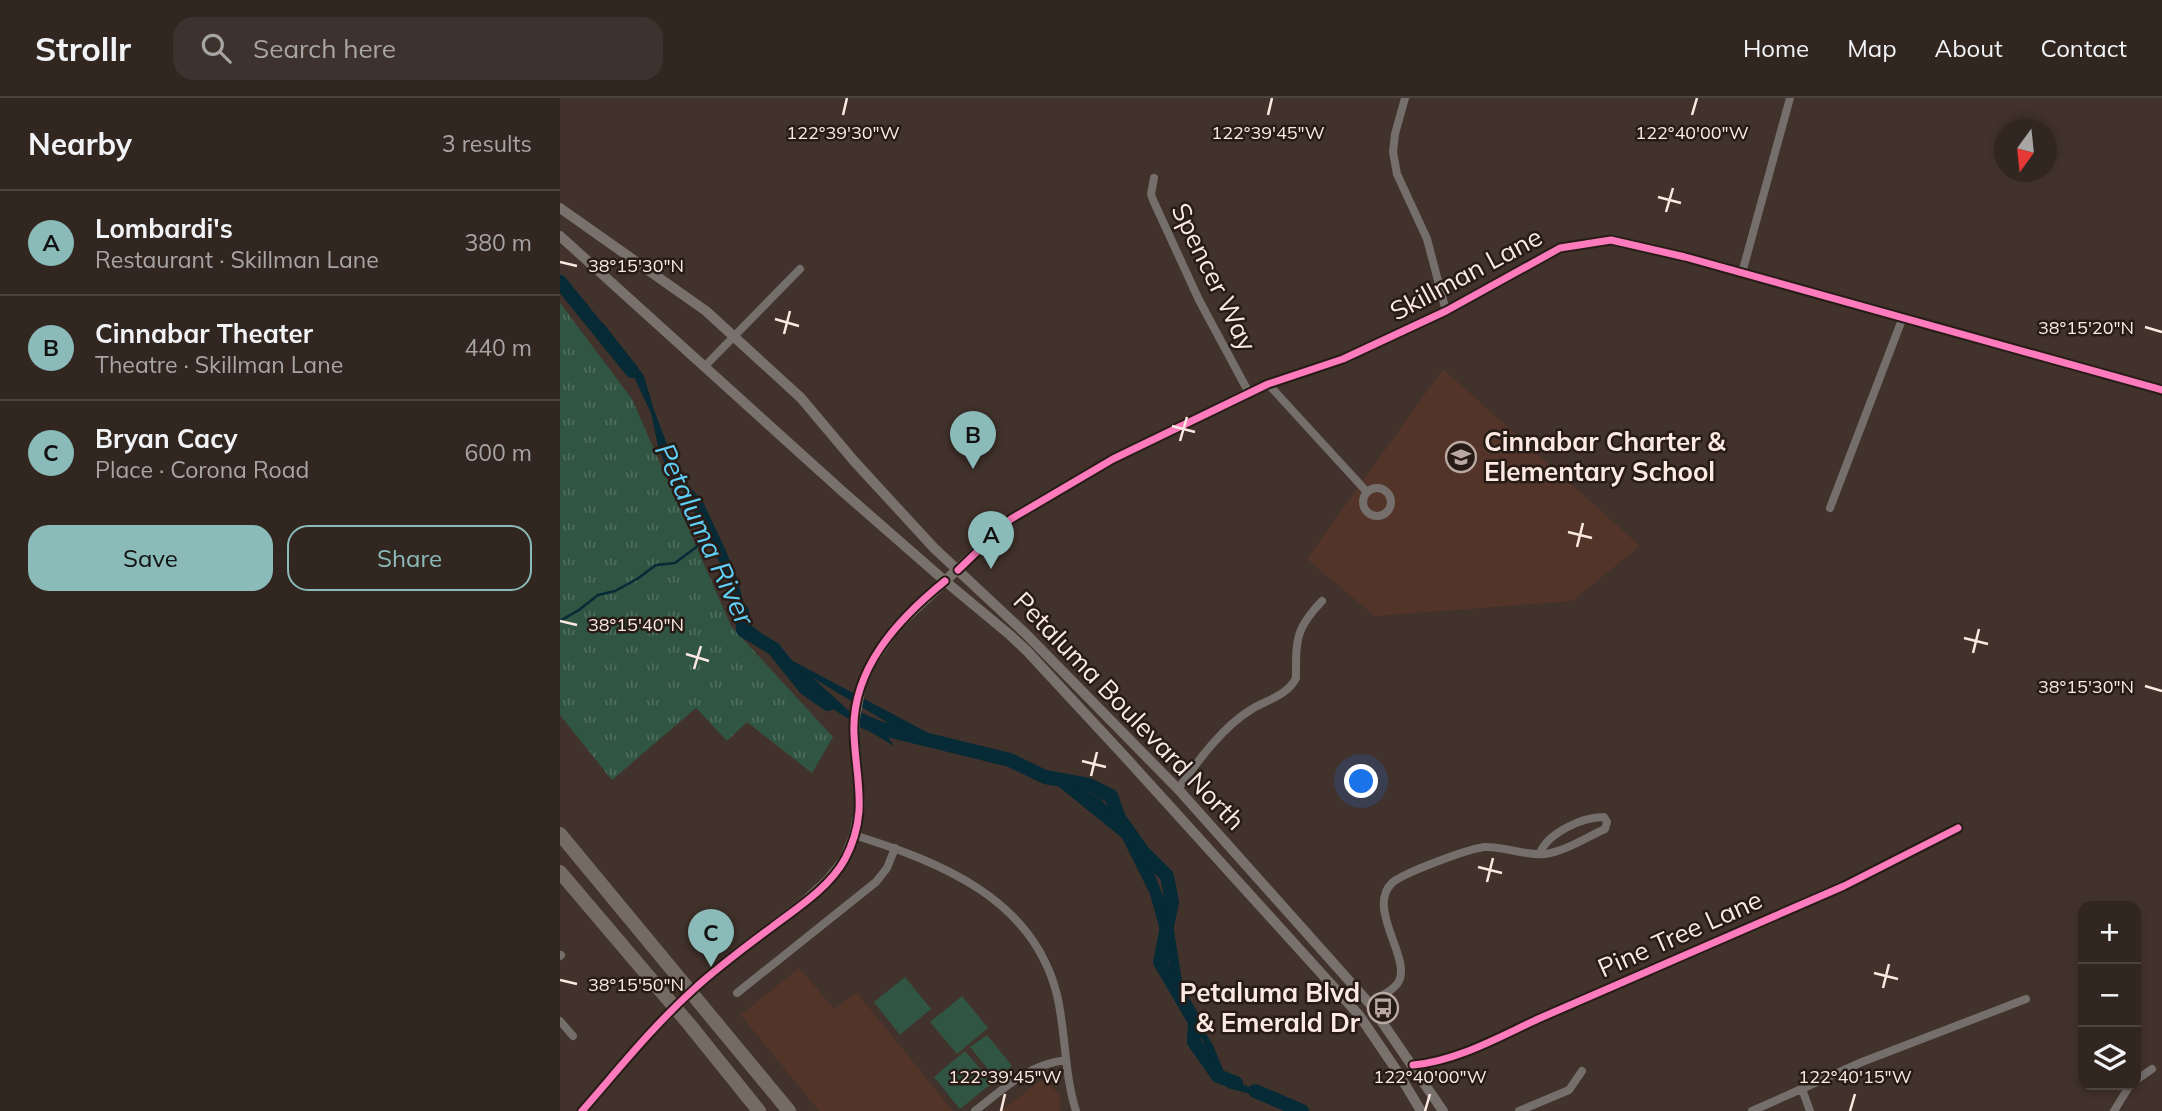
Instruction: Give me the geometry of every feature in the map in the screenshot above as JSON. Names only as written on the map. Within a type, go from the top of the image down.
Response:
[{"type":"highway","points":[[560,834],[789,1111]]},
{"type":"highway","points":[[560,873],[689,1024],[759,1111]]},
{"type":"main road","name":"Petaluma Boulevard North","points":[[560,208],[706,311],[801,398],[934,548],[1026,634],[1178,789],[1369,1003],[1443,1111]]},
{"type":"main road","name":"Petaluma Boulevard North","points":[[560,236],[945,581],[1010,635],[1057,681],[1359,1015],[1421,1111]]},
{"type":"main road","name":"Skillman Lane","points":[[582,1111],[646,1037],[694,989],[803,904],[844,860],[854,835],[860,806],[855,718],[861,686],[870,665],[895,628],[1011,519],[1115,458],[1268,384],[1343,359],[1446,311],[1560,248],[1611,240],[1742,273],[2162,390]]},
{"type":"street","points":[[1405,98],[1392,152],[1397,174],[1427,239],[1446,311]]},
{"type":"street","points":[[1742,273],[1790,98]]},
{"type":"street","name":"Spencer Way","points":[[1154,178],[1151,194],[1153,200],[1199,300],[1249,393]]},
{"type":"street","points":[[704,367],[800,269]]},
{"type":"street","points":[[1830,508],[1903,317]]},
{"type":"street","points":[[1268,384],[1367,492]]},
{"type":"street","points":[[1178,789],[1219,735],[1250,710],[1286,691],[1293,684],[1296,678],[1299,632],[1305,619],[1322,601]]},
{"type":"street","points":[[1369,1003],[1395,986],[1401,973],[1384,909],[1387,892],[1392,883],[1409,873],[1482,846],[1525,853],[1540,853],[1561,849],[1605,829],[1607,822],[1604,817],[1592,817],[1578,822],[1547,840],[1540,853]]},
{"type":"street","name":"Pine Tree Lane","points":[[1413,1065],[1434,1063],[1489,1042],[1844,886],[1958,828]]},
{"type":"street","points":[[854,835],[921,857],[965,879],[1002,906],[1024,929],[1041,953],[1054,984],[1076,1111]]},
{"type":"street","points":[[737,993],[876,882],[887,868],[895,848]]},
{"type":"street","points":[[1752,1111],[1862,1062],[2026,999]]},
{"type":"street","points":[[560,1021],[573,1036]]},
{"type":"street","points":[[975,1111],[1037,1066],[1066,1060]]},
{"type":"street","points":[[2141,1077],[2152,1069]]},
{"type":"street","points":[[1519,1111],[1569,1090],[1583,1072]]},
{"type":"street","points":[[1802,1089],[1810,1111]]},
{"type":"street","points":[[2114,1111],[2127,1090]]},
{"type":"shaded area","name":"Cinnabar Charter & Elementary School","points":[[1443,369],[1640,546],[1572,601],[1375,616],[1307,559]]},
{"type":"shaded area","points":[[799,968],[834,1009],[857,993],[953,1111],[819,1111],[741,1015]]},
{"type":"shaded area","points":[[1041,1080],[1061,1097],[1060,1111],[1001,1111]]},
{"type":"green space","points":[[560,303],[632,399],[731,626],[833,737],[812,773],[747,722],[727,741],[696,708],[612,780],[560,715]]},
{"type":"green space","points":[[905,977],[931,1009],[900,1035],[874,1002]]},
{"type":"green space","points":[[962,996],[988,1028],[957,1054],[930,1022]]},
{"type":"green space","points":[[987,1035],[1012,1066],[996,1079],[970,1047]]},
{"type":"green space","points":[[965,1051],[992,1083],[960,1109],[934,1077]]},
{"type":"water","points":[[560,275],[576,293],[579,305],[604,324],[644,376],[679,476],[702,500],[726,551],[737,578],[749,623],[793,661],[951,745],[1040,770],[1101,799],[1146,853],[1172,918],[1185,1000],[1213,1045],[1226,1077],[1305,1111],[1292,1111],[1254,1095],[1228,1088],[1216,1070],[1200,1034],[1182,1010],[1150,894],[1122,838],[1053,782],[1001,762],[915,739],[813,678],[849,711],[886,734],[894,746],[821,702],[784,661],[741,627],[728,577],[687,496],[668,472],[658,446],[651,413],[633,375],[600,329],[585,321],[571,302],[570,292],[560,281]]},
{"type":"waterway","name":"Petaluma River","points":[[560,282],[632,371]]},
{"type":"waterway","points":[[560,621],[598,595],[615,591],[656,565],[675,563],[707,539]]},
{"type":"waterway","name":"Petaluma River","points":[[742,611],[743,630],[774,649],[805,688],[828,704]]},
{"type":"waterway","name":"Petaluma River","points":[[856,718],[879,728],[1010,760],[1045,777],[1089,785],[1111,796],[1119,818],[1143,852],[1167,876],[1172,902],[1160,962],[1195,1022],[1194,1042],[1218,1076],[1236,1083]]},
{"type":"waterway","name":"Petaluma River","points":[[1255,1091],[1302,1111]]},
{"type":"cycle path","points":[[958,570],[1011,519],[1113,459],[1268,384],[1343,359],[1446,311],[1560,248],[1611,240],[1685,257],[2162,390]]},
{"type":"cycle path","points":[[582,1111],[678,1004],[722,965],[812,897],[845,859],[857,827],[859,812],[854,734],[855,710],[860,688],[869,667],[895,629],[945,581]]},
{"type":"cycle path","points":[[1413,1065],[1446,1059],[1477,1047],[1844,886],[1958,828]]},
{"type":"place","name":"Cinnabar Charter & Elementary School","points":[[1461,457]]},
{"type":"place","name":"Cinnabar Theater","points":[[973,469]]},
{"type":"place","name":"Lombardi's","points":[[991,569]]},
{"type":"place","name":"Bryan Cacy","points":[[711,967]]},
{"type":"place","name":"Petaluma Blvd & Emerald Dr","points":[[1383,1008]]}]
